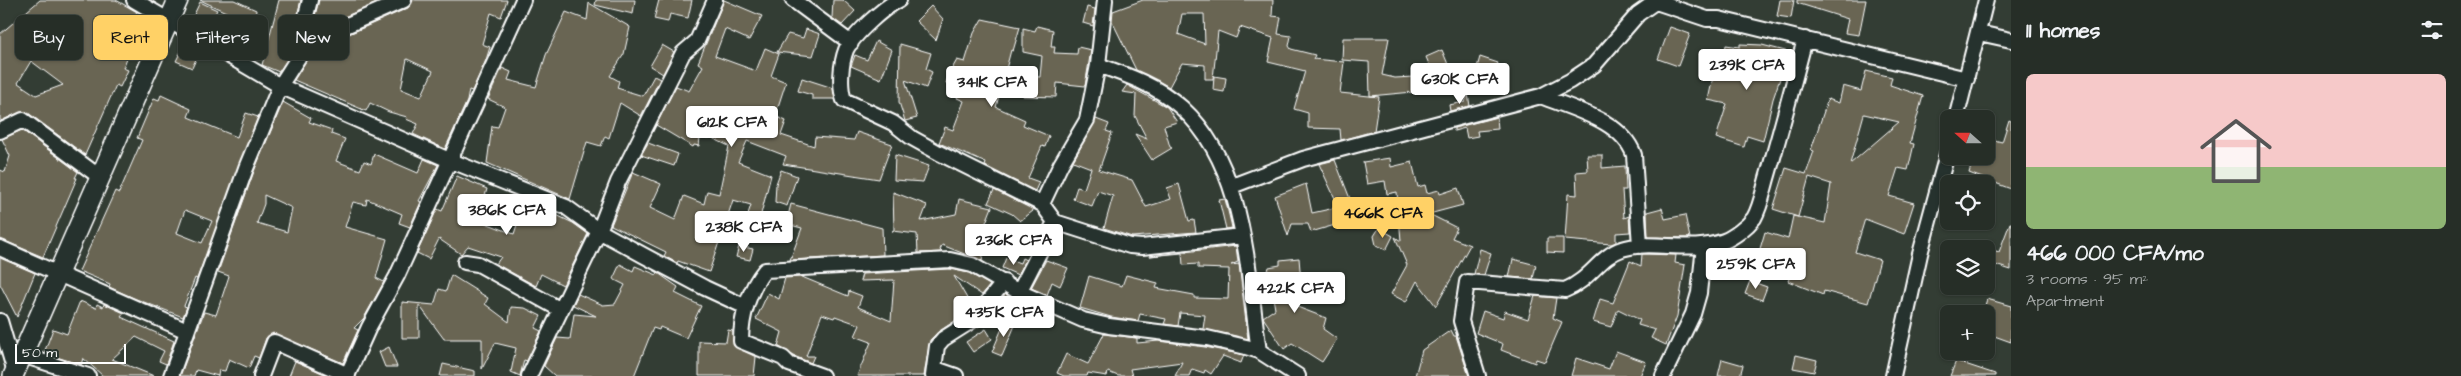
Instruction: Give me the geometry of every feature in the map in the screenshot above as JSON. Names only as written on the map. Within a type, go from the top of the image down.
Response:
[{"type":"street","points":[[134,0],[157,15]]},
{"type":"street","points":[[178,0],[168,22],[280,86],[449,160],[566,208],[599,231],[705,288],[746,306]]},
{"type":"street","points":[[306,15],[310,0]]},
{"type":"street","points":[[261,376],[274,342],[347,376],[369,327],[397,276],[523,0]]},
{"type":"street","points":[[536,373],[561,310],[599,231],[622,173],[683,53],[698,41],[715,0]]},
{"type":"street","points":[[793,0],[851,43]]},
{"type":"street","points":[[899,0],[866,26],[846,50],[841,93],[844,100],[893,123],[912,138],[939,153],[1042,204],[1055,222],[1130,246],[1142,247],[1242,236]]},
{"type":"street","points":[[1042,204],[1061,164],[1087,120],[1098,65],[1105,0]]},
{"type":"street","points":[[1958,110],[1986,0]]},
{"type":"street","points":[[349,24],[399,1]]},
{"type":"street","points":[[1232,186],[1303,159],[1541,96],[1570,81],[1594,64],[1638,14],[1657,1],[1707,19],[1719,19],[1967,79]]},
{"type":"street","points":[[1979,33],[2011,40]]},
{"type":"street","points":[[1478,376],[1461,321],[1467,282],[1564,290],[1577,285],[1617,251],[1640,246],[1674,248],[1704,246],[1724,241],[1753,219],[1804,39]]},
{"type":"street","points":[[17,368],[152,60]]},
{"type":"street","points":[[171,376],[246,168],[280,86],[297,60]]},
{"type":"street","points":[[1098,65],[1135,78],[1181,107],[1210,141],[1232,186],[1242,236],[1259,351]]},
{"type":"street","points":[[1541,96],[1610,125],[1629,142],[1634,155],[1640,246]]},
{"type":"street","points":[[0,131],[23,120],[101,178]]},
{"type":"street","points":[[1893,376],[1920,254],[1944,165]]},
{"type":"street","points":[[1019,292],[1055,222]]},
{"type":"street","points":[[1663,376],[1694,314],[1699,293],[1704,246]]},
{"type":"street","points":[[0,248],[57,275],[187,331]]},
{"type":"street","points":[[822,376],[789,364],[783,358],[741,341],[746,306],[758,278],[765,270],[950,260],[972,265],[1019,292],[1083,320],[1109,326],[1207,338],[1259,351],[1298,376]]},
{"type":"street","points":[[465,262],[478,264],[561,310]]},
{"type":"street","points":[[956,376],[935,373],[935,354],[943,339],[973,320],[1004,282]]},
{"type":"street","points":[[0,320],[17,368]]},
{"type":"street","points":[[17,368],[88,376]]},
{"type":"building","points":[[40,0],[116,0],[137,12],[135,15],[93,15],[93,60],[126,60],[123,68],[128,70],[120,87],[116,85],[85,155],[28,113],[20,112],[1,121],[0,34],[15,21],[15,60],[83,60],[83,15],[22,15]],"holes":[[[31,61],[63,85],[36,95],[18,83]]]},
{"type":"building","points":[[200,0],[234,0],[256,10],[255,15],[232,15]]},
{"type":"building","points":[[279,0],[301,0],[297,15],[278,15],[278,60],[287,60],[279,72],[262,65],[263,60],[268,60],[268,42]]},
{"type":"building","points":[[319,0],[375,0],[377,3],[349,15],[315,15]]},
{"type":"building","points":[[413,0],[507,0],[501,17],[491,13],[482,44],[490,47],[486,60],[472,91],[469,90],[467,101],[445,149],[413,134],[418,124],[406,119],[407,117],[389,112],[370,103],[366,111],[294,80],[306,60],[349,60],[349,34],[408,8]],"holes":[[[407,59],[433,71],[421,97],[401,89]]]},
{"type":"building","points":[[596,0],[635,0],[633,14],[595,5]]},
{"type":"building","points":[[659,0],[692,0],[688,18],[670,14],[668,22],[654,19]]},
{"type":"building","points":[[724,0],[762,16],[749,40],[725,29],[715,56],[756,71],[765,48],[779,54],[771,76],[786,82],[775,116],[786,121],[781,135],[814,146],[815,137],[854,140],[857,132],[892,144],[879,179],[783,164],[786,156],[747,141],[738,162],[771,175],[760,218],[748,214],[751,205],[733,200],[709,272],[678,261],[677,263],[664,256],[666,252],[611,225],[633,172],[661,184],[650,208],[675,220],[684,196],[704,204],[707,191],[719,194],[729,146],[712,138],[700,137],[699,146],[694,145],[693,147],[656,125],[676,86],[689,91],[703,66],[698,63]]},
{"type":"building","points":[[833,0],[843,0],[855,11],[842,25],[832,18]]},
{"type":"building","points":[[1143,0],[1273,0],[1272,16],[1281,17],[1278,34],[1291,36],[1289,46],[1291,49],[1315,55],[1313,59],[1344,62],[1340,93],[1379,97],[1374,131],[1341,140],[1340,129],[1308,128],[1308,113],[1294,109],[1305,71],[1268,62],[1273,38],[1240,27],[1236,38],[1218,31],[1213,79],[1205,79],[1205,65],[1182,63],[1169,87],[1136,70],[1112,21],[1113,11]],"holes":[[[1182,14],[1204,14],[1205,44],[1178,34]]]},
{"type":"building","points":[[1780,0],[1794,0],[1791,18],[1777,16]]},
{"type":"building","points":[[1797,0],[1866,0],[1859,35],[1845,33],[1848,19],[1797,3]]},
{"type":"building","points":[[200,2],[217,10],[214,15],[194,15]]},
{"type":"building","points":[[589,3],[630,27],[624,54],[610,76],[619,81],[617,88],[643,96],[654,76],[660,79],[641,116],[620,103],[609,138],[605,136],[601,146],[587,142],[570,199],[487,163],[492,126],[498,127],[505,107],[488,99],[502,68],[511,72],[508,80],[536,87],[546,55],[566,12],[587,20]]},
{"type":"building","points":[[931,6],[943,19],[936,40],[916,21]]},
{"type":"building","points":[[1087,7],[1095,9],[1093,26],[1083,23]]},
{"type":"building","points":[[982,19],[1020,27],[1013,51],[1011,50],[996,107],[1025,120],[1023,125],[1049,136],[1045,147],[1042,146],[1028,178],[1039,182],[1035,191],[985,166],[986,163],[939,143],[945,127],[953,130],[964,101],[957,98],[961,87],[946,83],[949,74],[957,60],[965,62],[974,33]]},
{"type":"building","points":[[1037,26],[1053,30],[1051,47],[1055,47],[1054,53],[1077,54],[1078,47],[1091,50],[1085,86],[1057,83],[1056,97],[1023,96],[1023,76],[1040,77],[1042,56],[1023,52],[1023,28],[1035,31]]},
{"type":"building","points":[[1670,27],[1690,34],[1678,66],[1658,59]]},
{"type":"building","points":[[806,29],[820,34],[813,56],[777,52],[788,34],[803,38]]},
{"type":"building","points":[[1343,38],[1389,38],[1382,75],[1395,78],[1414,77],[1413,92],[1370,96],[1369,62],[1342,60]]},
{"type":"building","points":[[876,41],[892,50],[881,79],[851,66],[855,55],[867,60]]},
{"type":"building","points":[[900,44],[931,53],[926,69],[932,72],[926,88],[905,80],[917,118],[905,121],[899,102]]},
{"type":"building","points":[[1740,44],[1762,45],[1789,52],[1773,99],[1763,141],[1747,136],[1744,147],[1716,138],[1727,104],[1708,100],[1713,77],[1721,78],[1726,45],[1740,47]]},
{"type":"building","points":[[662,45],[674,52],[663,74],[650,66]]},
{"type":"building","points":[[1442,50],[1450,69],[1434,76],[1426,57]]},
{"type":"building","points":[[178,57],[178,60],[196,60],[192,68],[176,61]]},
{"type":"building","points":[[1480,57],[1498,63],[1492,77],[1476,71]]},
{"type":"building","points":[[1866,71],[1892,77],[1890,85],[1923,96],[1910,143],[1914,144],[1908,170],[1898,168],[1889,196],[1914,203],[1904,234],[1865,219],[1855,252],[1880,260],[1868,303],[1824,291],[1823,295],[1788,281],[1795,264],[1759,252],[1765,232],[1788,239],[1793,216],[1825,223],[1831,184],[1809,177],[1798,217],[1773,209],[1786,168],[1806,174],[1814,151],[1811,150],[1828,99],[1839,103],[1843,86],[1861,91]],"holes":[[[1864,114],[1899,122],[1850,164]]]},
{"type":"building","points":[[1214,76],[1226,78],[1224,92],[1213,90]]},
{"type":"building","points":[[802,78],[833,88],[835,99],[812,99],[812,95],[798,91]]},
{"type":"building","points":[[1127,85],[1167,107],[1177,122],[1164,126],[1170,147],[1172,148],[1152,160],[1135,134],[1147,139],[1135,116],[1136,94],[1122,92]]},
{"type":"building","points":[[1468,94],[1470,106],[1450,111],[1449,105],[1465,102]]},
{"type":"building","points":[[161,95],[191,109],[188,117],[237,137],[246,113],[258,117],[197,279],[195,278],[184,306],[187,307],[183,317],[136,299],[109,287],[110,284],[79,271],[115,191],[119,193],[142,140],[137,138],[154,98],[159,100]],"holes":[[[185,210],[212,221],[202,243],[177,233]]]},
{"type":"building","points":[[283,102],[311,118],[309,122],[332,130],[331,134],[345,139],[336,161],[360,170],[364,161],[371,164],[374,154],[418,173],[424,159],[438,165],[419,201],[421,202],[410,227],[399,223],[402,214],[367,199],[366,205],[353,202],[345,227],[387,239],[376,278],[384,282],[364,318],[354,328],[358,330],[343,363],[273,333],[266,338],[259,358],[254,356],[249,368],[229,359],[225,371],[219,370],[218,376],[196,370],[194,376],[180,376],[204,312],[216,315],[229,276],[218,272],[254,171]],"holes":[[[264,195],[292,208],[287,232],[257,223],[264,204]]]},
{"type":"building","points":[[1497,117],[1498,129],[1477,131],[1478,136],[1467,138],[1465,128],[1454,131],[1454,128]]},
{"type":"building","points":[[1096,119],[1109,124],[1106,131],[1112,133],[1099,170],[1132,180],[1146,207],[1171,199],[1167,188],[1179,184],[1189,221],[1194,220],[1196,232],[1132,237],[1104,228],[1113,196],[1098,191],[1092,206],[1073,199],[1077,187],[1084,189],[1091,168],[1073,161]]},
{"type":"building","points":[[2009,120],[2011,121],[2011,189],[1995,183],[1995,175],[1974,175],[1969,173],[1971,165],[1995,165],[1995,140],[2002,142]]},
{"type":"building","points":[[22,130],[78,172],[43,257],[0,239],[0,170],[5,172],[10,156],[2,139]]},
{"type":"building","points":[[648,143],[678,154],[674,166],[641,155]]},
{"type":"building","points":[[895,155],[929,166],[923,182],[894,180]]},
{"type":"building","points":[[1587,155],[1602,155],[1602,168],[1625,166],[1626,190],[1622,190],[1624,218],[1629,216],[1630,232],[1616,233],[1616,242],[1611,244],[1565,240],[1568,194],[1577,195],[1576,172],[1588,171]]},
{"type":"building","points":[[1390,158],[1391,167],[1412,162],[1418,187],[1425,185],[1427,193],[1439,190],[1440,194],[1458,188],[1463,205],[1429,214],[1457,228],[1452,238],[1470,245],[1436,306],[1417,281],[1406,302],[1391,294],[1407,265],[1395,237],[1401,241],[1397,192],[1387,194],[1385,181],[1367,184],[1363,162]]},
{"type":"building","points":[[1335,160],[1359,222],[1343,227],[1342,223],[1311,232],[1308,224],[1292,224],[1288,236],[1275,196],[1306,184],[1312,213],[1339,207],[1319,164]]},
{"type":"building","points":[[781,170],[797,176],[787,206],[775,202],[776,184]]},
{"type":"building","points":[[457,176],[487,189],[478,220],[514,234],[525,200],[573,223],[588,234],[563,285],[541,274],[536,286],[496,264],[501,257],[468,246],[461,254],[439,239],[429,259],[417,253],[437,209],[442,211]]},
{"type":"building","points":[[994,190],[1033,211],[1020,221],[1012,214],[988,203]]},
{"type":"building","points":[[893,192],[927,205],[921,221],[956,214],[959,199],[992,207],[981,235],[987,236],[982,261],[942,245],[940,250],[942,252],[918,253],[917,234],[892,231],[894,230]]},
{"type":"building","points":[[1225,199],[1232,228],[1226,229],[1219,200]]},
{"type":"building","points":[[791,204],[882,228],[883,255],[790,260],[802,228],[786,224]]},
{"type":"building","points":[[1662,208],[1665,219],[1685,215],[1690,238],[1648,237],[1647,212]]},
{"type":"building","points":[[2011,223],[2011,270],[1995,265],[1995,251],[1999,252]]},
{"type":"building","points":[[1379,228],[1393,236],[1386,250],[1376,245],[1374,236]]},
{"type":"building","points":[[1547,238],[1563,238],[1563,253],[1547,252]]},
{"type":"building","points":[[739,246],[753,249],[750,260],[736,257]]},
{"type":"building","points":[[1236,246],[1238,262],[1231,265],[1239,264],[1248,339],[1203,329],[1205,315],[1180,313],[1178,326],[1164,324],[1166,319],[1140,314],[1138,321],[1111,317],[1080,308],[1089,276],[1122,286],[1126,275],[1158,283],[1156,288],[1194,295],[1194,298],[1228,299],[1229,269],[1198,268],[1198,264],[1183,265],[1182,253],[1150,256]]},
{"type":"building","points":[[1480,249],[1491,253],[1484,275],[1474,274]]},
{"type":"building","points":[[1642,254],[1676,255],[1675,263],[1685,265],[1677,316],[1666,345],[1651,338],[1655,330],[1638,325],[1640,320],[1618,309],[1611,327],[1593,322],[1600,299],[1613,303],[1630,261],[1641,266]]},
{"type":"building","points":[[0,258],[35,273],[17,317],[0,284]]},
{"type":"building","points":[[1006,258],[1020,263],[1022,258],[1026,260],[1018,275],[1002,268]]},
{"type":"building","points":[[1299,258],[1301,282],[1289,284],[1292,305],[1326,318],[1323,329],[1337,339],[1322,362],[1292,343],[1284,349],[1263,317],[1275,309],[1270,280],[1265,281],[1269,267],[1280,265],[1280,260]]},
{"type":"building","points":[[1513,259],[1536,265],[1533,279],[1509,277]]},
{"type":"building","points":[[1046,260],[1068,268],[1060,286],[1052,282],[1047,295],[1031,288]]},
{"type":"building","points":[[620,264],[633,271],[635,266],[657,275],[658,273],[678,287],[675,293],[701,306],[686,338],[660,327],[659,330],[653,328],[634,376],[555,376],[544,366],[557,338],[570,339],[574,314],[596,316],[573,305],[578,294],[603,305],[615,304],[625,285],[613,279]]},
{"type":"building","points":[[949,269],[969,273],[990,285],[982,295],[954,276],[972,307],[967,313],[938,332],[930,340],[924,376],[857,376],[871,342],[855,336],[860,325],[835,316],[834,318],[822,314],[806,356],[814,356],[811,363],[794,356],[778,346],[782,332],[756,319],[768,293],[779,299],[785,278],[802,277],[848,296],[849,291],[862,296],[858,307],[891,321],[894,280],[860,281],[862,274]]},
{"type":"building","points":[[451,275],[488,298],[485,304],[509,322],[511,307],[525,308],[541,316],[535,328],[541,331],[527,361],[524,360],[520,376],[511,372],[516,348],[495,343],[482,369],[482,339],[444,339],[419,305],[419,338],[402,338],[402,302],[434,305],[439,289],[446,291]]},
{"type":"building","points":[[1750,281],[1767,287],[1762,300],[1745,294]]},
{"type":"building","points":[[1005,294],[1015,300],[1007,312],[997,305]]},
{"type":"building","points":[[1535,296],[1556,298],[1553,318],[1562,322],[1545,362],[1536,359],[1535,363],[1501,350],[1503,344],[1476,333],[1483,311],[1503,318],[1505,311],[1528,319]]},
{"type":"building","points":[[1987,299],[2011,306],[2011,342],[1995,336],[1995,305],[1985,305]]},
{"type":"building","points":[[80,301],[96,308],[97,304],[103,307],[104,304],[124,313],[121,317],[174,341],[166,364],[159,361],[164,351],[136,337],[112,359],[154,376],[103,376],[83,358],[81,365],[44,353],[53,329],[67,334]]},
{"type":"building","points":[[1006,319],[1016,323],[1002,356],[992,352]]},
{"type":"building","points":[[986,329],[992,339],[973,352],[966,342]]},
{"type":"building","points":[[728,330],[733,331],[734,346],[756,357],[754,376],[699,376],[699,341],[726,342]]},
{"type":"building","points":[[1451,330],[1454,336],[1456,336],[1469,376],[1415,376],[1422,350]]},
{"type":"building","points":[[1104,334],[1137,338],[1137,343],[1159,341],[1205,347],[1244,355],[1241,363],[1223,356],[1211,374],[1205,370],[1204,373],[1192,369],[1189,376],[1175,376],[1182,362],[1130,369],[1132,376],[1118,376],[1108,372],[1107,376],[1088,373],[1087,376],[1064,376],[1057,373],[1066,354],[1088,364]]},
{"type":"building","points":[[389,347],[397,367],[385,367],[379,352]]},
{"type":"building","points":[[1616,351],[1646,362],[1640,376],[1571,376],[1576,358],[1609,369]]},
{"type":"building","points":[[1796,355],[1817,360],[1814,372],[1793,368]]},
{"type":"building","points":[[1722,359],[1743,365],[1740,376],[1718,376]]},
{"type":"building","points":[[295,361],[329,376],[289,376]]},
{"type":"building","points":[[1956,361],[1995,374],[1995,376],[1950,376]]},
{"type":"building","points":[[443,364],[475,371],[475,376],[440,376]]}]
